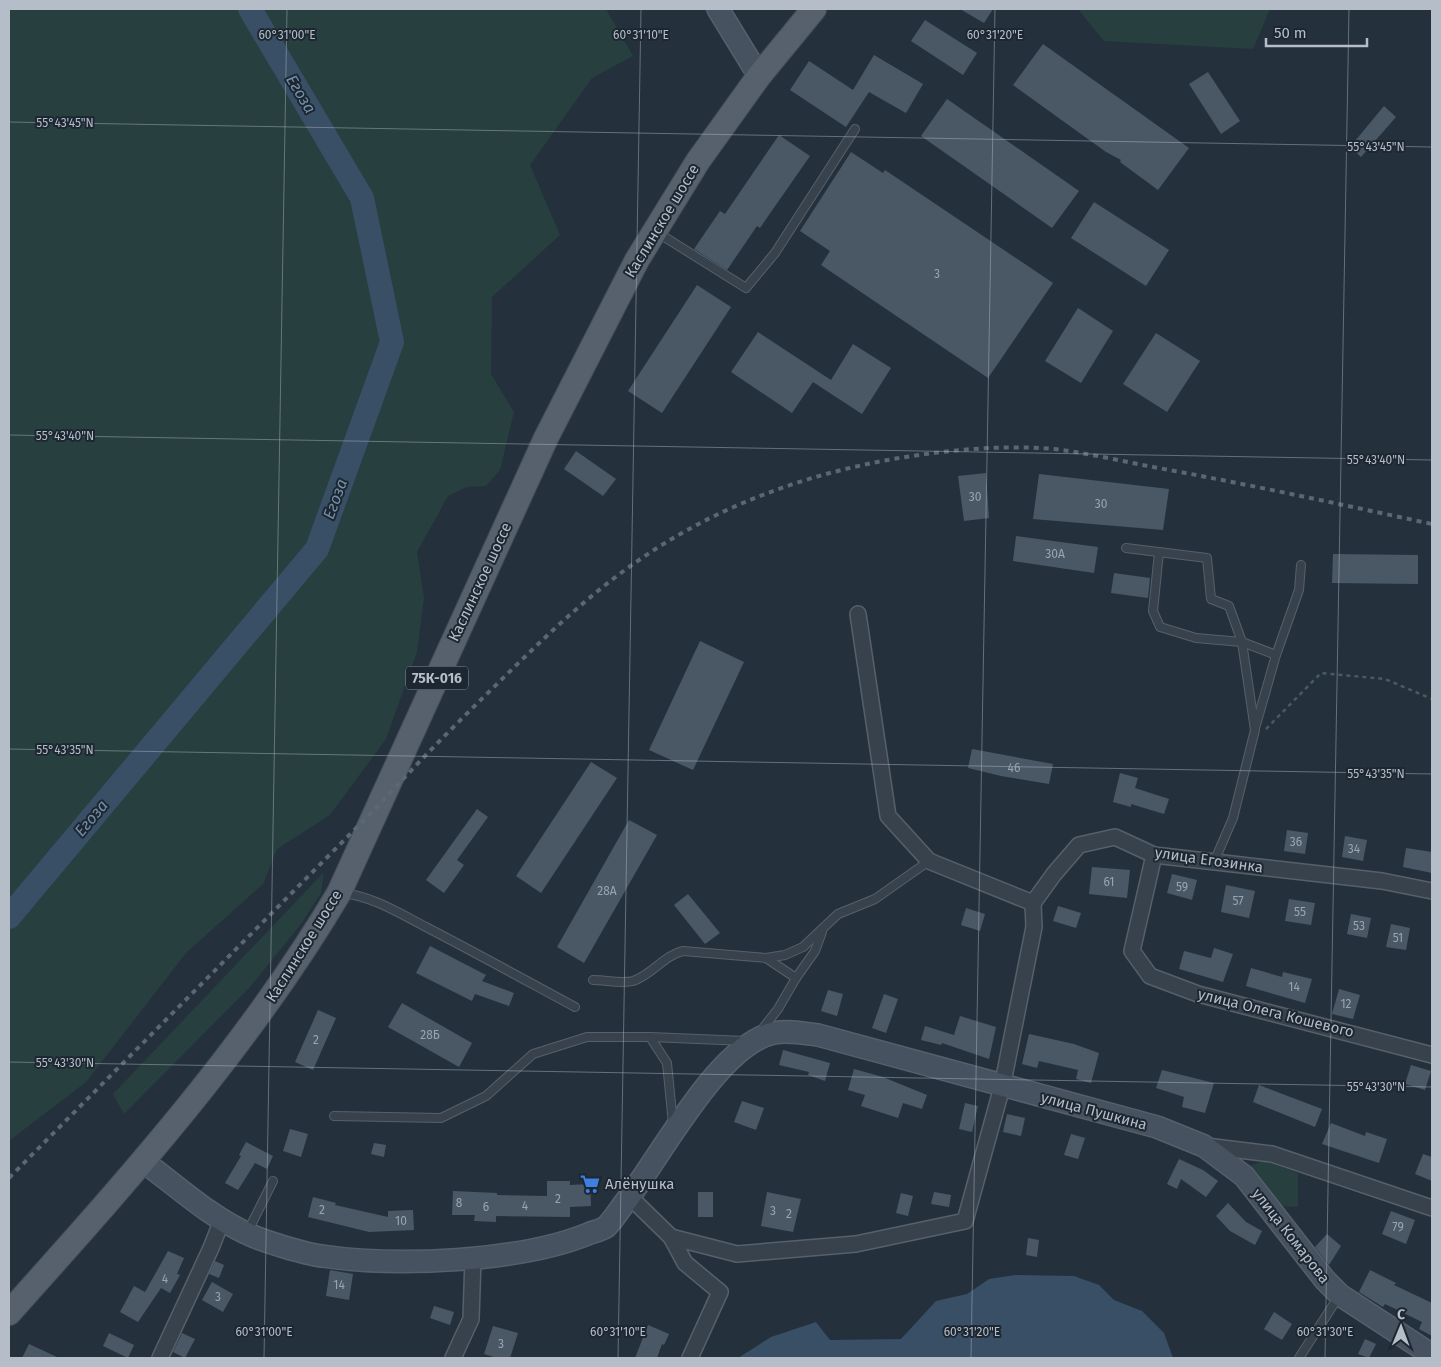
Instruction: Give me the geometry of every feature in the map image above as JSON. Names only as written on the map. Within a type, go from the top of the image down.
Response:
[{"type":"main road","name":"Каслинское шоссе","points":[[9,1313],[144,1162],[271,1000],[308,945],[338,893],[546,438],[599,331],[654,230],[698,161],[759,76],[814,9]]},
{"type":"street","points":[[718,9],[759,76]]},
{"type":"street","points":[[671,1237],[737,1254],[856,1244],[965,1221],[1002,1087],[1034,927],[1033,903],[929,861],[888,816],[858,614]]},
{"type":"street","name":"улица Егозинка","points":[[1033,903],[1054,874],[1079,845],[1115,838],[1154,855],[1382,881],[1432,891]]},
{"type":"street","name":"улица Олега Кошевого","points":[[1154,855],[1132,951],[1150,976],[1198,994],[1432,1054]]},
{"type":"street","name":"улица Пушкина","points":[[144,1162],[222,1220],[247,1234],[321,1256],[385,1261],[473,1258],[566,1243],[605,1227],[630,1197],[706,1085],[729,1060],[753,1041],[774,1033],[797,1032],[818,1035],[1002,1087],[1157,1127],[1204,1146],[1272,1154],[1432,1208]]},
{"type":"street","name":"улица Комарова","points":[[1204,1146],[1244,1176],[1325,1280],[1340,1295],[1432,1355]]},
{"type":"street","points":[[630,1197],[671,1237],[685,1263],[720,1292],[690,1358]]},
{"type":"street","points":[[160,1358],[212,1248],[222,1220]]},
{"type":"street","points":[[466,1358],[471,1319],[473,1258]]},
{"type":"street","points":[[453,1358],[471,1319]]},
{"type":"lane","points":[[654,230],[746,288],[775,253],[855,129]]},
{"type":"lane","points":[[1126,548],[1207,558],[1211,600],[1229,606],[1242,642],[1255,730]]},
{"type":"lane","points":[[1159,552],[1154,611],[1160,628],[1196,638],[1242,642],[1276,655]]},
{"type":"lane","points":[[1214,862],[1233,818],[1276,655],[1300,590],[1301,565]]},
{"type":"lane","points":[[593,980],[632,981],[658,967],[673,953],[683,951],[766,958],[785,955],[804,947],[838,914],[875,899],[929,861]]},
{"type":"lane","points":[[338,893],[358,895],[391,909],[575,1007]]},
{"type":"lane","points":[[334,1116],[442,1118],[486,1096],[533,1054],[587,1037],[650,1036],[753,1041],[778,1008],[815,951],[823,929]]},
{"type":"lane","points":[[766,958],[796,978]]},
{"type":"lane","points":[[650,1036],[667,1063],[674,1133]]},
{"type":"lane","points":[[247,1234],[273,1181]]},
{"type":"lane","points":[[1298,1358],[1340,1295]]},
{"type":"path","points":[[1252,744],[1321,673],[1385,680],[1432,699]]},
{"type":"green space","points":[[9,9],[606,9],[633,56],[592,78],[530,165],[560,235],[492,297],[491,374],[514,412],[500,470],[486,486],[467,487],[448,496],[417,552],[424,598],[417,652],[386,739],[330,815],[277,849],[263,884],[186,953],[86,1082],[9,1141]]},
{"type":"green space","points":[[1078,9],[1270,9],[1253,49],[1104,41]]},
{"type":"green space","points":[[324,872],[321,893],[302,923],[250,987],[124,1114],[113,1094]]},
{"type":"green space","points":[[1265,1161],[1298,1173],[1298,1207],[1277,1206],[1251,1165]]},
{"type":"water","points":[[1015,1275],[1074,1276],[1099,1285],[1114,1300],[1142,1311],[1164,1333],[1173,1358],[738,1358],[771,1337],[816,1322],[830,1340],[901,1339],[936,1301],[967,1294],[989,1279]]},
{"type":"building","points":[[960,9],[993,9],[984,23]]},
{"type":"building","points":[[925,20],[977,53],[963,75],[911,41]]},
{"type":"building","points":[[1043,44],[1189,148],[1158,190],[1120,162],[1121,160],[1106,152],[1013,85]]},
{"type":"building","points":[[874,55],[923,84],[906,113],[869,92],[846,127],[790,90],[809,61],[853,90]]},
{"type":"building","points":[[1208,72],[1240,121],[1221,134],[1189,84]]},
{"type":"building","points":[[947,99],[1079,191],[1052,228],[921,136]]},
{"type":"building","points":[[1384,106],[1396,117],[1361,157],[1350,147]]},
{"type":"building","points":[[779,135],[810,156],[760,228],[757,226],[727,270],[694,249],[720,211],[725,214]]},
{"type":"building","points":[[851,152],[883,173],[885,170],[1053,283],[988,378],[821,265],[830,251],[800,231]]},
{"type":"building","points":[[1094,202],[1169,250],[1146,286],[1071,238]]},
{"type":"building","points":[[697,285],[731,307],[662,413],[628,391]]},
{"type":"building","points":[[1078,308],[1113,331],[1081,383],[1045,361]]},
{"type":"building","points":[[758,332],[831,380],[853,344],[891,368],[862,414],[813,382],[792,413],[731,372]]},
{"type":"building","points":[[1156,333],[1200,361],[1167,412],[1123,384]]},
{"type":"building","points":[[576,451],[616,479],[603,496],[564,469]]},
{"type":"building","points":[[986,473],[989,518],[964,521],[958,476]]},
{"type":"building","points":[[1039,474],[1169,489],[1163,530],[1033,519]]},
{"type":"building","points":[[1016,536],[1098,547],[1094,573],[1013,561]]},
{"type":"building","points":[[1333,554],[1418,555],[1418,584],[1332,583]]},
{"type":"building","points":[[1114,573],[1150,578],[1148,598],[1111,593]]},
{"type":"building","points":[[700,641],[744,662],[693,770],[649,750]]},
{"type":"building","points":[[972,749],[1053,764],[1049,784],[968,768]]},
{"type":"building","points":[[591,762],[617,778],[541,893],[516,876]]},
{"type":"building","points":[[1120,773],[1138,778],[1135,788],[1169,799],[1164,814],[1131,804],[1131,807],[1113,802]]},
{"type":"building","points":[[477,809],[488,817],[457,860],[464,865],[444,893],[426,880]]},
{"type":"building","points":[[629,820],[657,835],[584,963],[557,947]]},
{"type":"building","points":[[1287,830],[1308,833],[1305,854],[1284,851]]},
{"type":"building","points":[[1345,836],[1367,840],[1363,861],[1342,857]]},
{"type":"building","points":[[1406,848],[1432,852],[1432,873],[1403,867]]},
{"type":"building","points":[[1092,867],[1130,870],[1127,898],[1089,894]]},
{"type":"building","points":[[1172,874],[1197,880],[1192,900],[1167,893]]},
{"type":"building","points":[[1226,885],[1255,891],[1249,918],[1221,912]]},
{"type":"building","points":[[688,894],[720,933],[705,944],[674,905]]},
{"type":"building","points":[[1289,899],[1315,903],[1311,925],[1285,921]]},
{"type":"building","points":[[1058,906],[1081,913],[1076,928],[1053,921]]},
{"type":"building","points":[[966,908],[985,914],[980,931],[961,925]]},
{"type":"building","points":[[1351,914],[1371,918],[1367,938],[1347,934]]},
{"type":"building","points":[[1391,924],[1410,928],[1406,950],[1386,947]]},
{"type":"building","points":[[430,946],[486,975],[482,981],[514,993],[509,1006],[475,994],[472,1001],[416,973]]},
{"type":"building","points":[[1214,948],[1233,954],[1223,982],[1179,969],[1184,951],[1211,958]]},
{"type":"building","points":[[1251,968],[1282,977],[1283,972],[1312,979],[1305,1003],[1246,986]]},
{"type":"building","points":[[1339,989],[1360,995],[1353,1019],[1332,1014]]},
{"type":"building","points":[[828,990],[843,994],[837,1016],[821,1011]]},
{"type":"building","points":[[884,994],[898,999],[886,1033],[872,1028]]},
{"type":"building","points":[[402,1003],[472,1043],[459,1067],[388,1027]]},
{"type":"building","points":[[318,1010],[336,1018],[313,1070],[295,1062]]},
{"type":"building","points":[[960,1016],[996,1027],[989,1059],[942,1043],[941,1045],[921,1040],[925,1026],[954,1035]]},
{"type":"building","points":[[1029,1034],[1074,1044],[1099,1053],[1091,1083],[1076,1079],[1078,1070],[1039,1061],[1037,1068],[1022,1064]]},
{"type":"building","points":[[783,1050],[830,1063],[825,1081],[808,1075],[809,1072],[779,1065]]},
{"type":"building","points":[[1411,1065],[1431,1071],[1425,1090],[1405,1084]]},
{"type":"building","points":[[854,1069],[883,1077],[927,1095],[922,1109],[903,1103],[898,1118],[861,1106],[865,1095],[848,1090]]},
{"type":"building","points":[[1162,1070],[1214,1083],[1205,1113],[1182,1107],[1184,1097],[1156,1088]]},
{"type":"building","points":[[1259,1085],[1322,1109],[1315,1127],[1253,1102]]},
{"type":"building","points":[[742,1101],[764,1108],[756,1130],[734,1122]]},
{"type":"building","points":[[965,1103],[978,1106],[972,1132],[959,1129]]},
{"type":"building","points":[[1007,1114],[1025,1118],[1021,1136],[1003,1132]]},
{"type":"building","points":[[1331,1123],[1365,1136],[1366,1132],[1387,1139],[1379,1163],[1322,1144]]},
{"type":"building","points":[[290,1129],[308,1134],[301,1157],[283,1151]]},
{"type":"building","points":[[1071,1134],[1085,1138],[1078,1159],[1064,1155]]},
{"type":"building","points":[[246,1142],[273,1156],[267,1169],[255,1163],[238,1190],[225,1183],[241,1156],[239,1155]]},
{"type":"building","points":[[374,1143],[386,1145],[384,1157],[371,1154]]},
{"type":"building","points":[[1423,1154],[1432,1157],[1432,1181],[1415,1174]]},
{"type":"building","points":[[1179,1159],[1203,1170],[1218,1181],[1206,1197],[1181,1179],[1177,1189],[1167,1184]]},
{"type":"building","points":[[547,1181],[570,1181],[570,1185],[590,1184],[591,1206],[570,1207],[570,1217],[496,1216],[496,1222],[474,1221],[475,1215],[452,1215],[453,1191],[497,1193],[497,1195],[547,1196]]},
{"type":"building","points":[[698,1192],[713,1192],[713,1217],[698,1217]]},
{"type":"building","points":[[767,1192],[801,1199],[793,1232],[761,1226]]},
{"type":"building","points":[[934,1192],[951,1195],[949,1207],[931,1204]]},
{"type":"building","points":[[901,1193],[913,1196],[908,1216],[896,1213]]},
{"type":"building","points":[[313,1197],[336,1203],[335,1205],[388,1217],[388,1211],[413,1210],[414,1230],[369,1232],[308,1217]]},
{"type":"building","points":[[1228,1203],[1246,1222],[1262,1231],[1255,1245],[1230,1231],[1216,1216]]},
{"type":"building","points":[[1391,1211],[1415,1220],[1406,1244],[1382,1234]]},
{"type":"building","points":[[1327,1234],[1341,1246],[1329,1265],[1315,1247]]},
{"type":"building","points":[[1028,1238],[1039,1240],[1037,1257],[1026,1255]]},
{"type":"building","points":[[168,1251],[184,1258],[177,1274],[180,1275],[170,1293],[161,1288],[138,1322],[120,1312],[134,1286],[145,1292]]},
{"type":"building","points":[[215,1261],[224,1265],[219,1278],[209,1274]]},
{"type":"building","points":[[330,1270],[353,1274],[349,1300],[326,1296]]},
{"type":"building","points":[[1370,1270],[1396,1283],[1394,1285],[1432,1303],[1432,1336],[1419,1329],[1422,1322],[1385,1304],[1383,1307],[1359,1292]]},
{"type":"building","points":[[212,1282],[233,1294],[223,1312],[202,1300]]},
{"type":"building","points":[[434,1306],[454,1312],[450,1325],[430,1318]]},
{"type":"building","points":[[1274,1312],[1292,1324],[1282,1340],[1264,1329]]},
{"type":"building","points":[[648,1325],[669,1334],[664,1345],[662,1344],[657,1358],[635,1358]]},
{"type":"building","points":[[493,1326],[518,1333],[510,1358],[497,1358],[484,1354]]},
{"type":"building","points":[[109,1333],[134,1345],[128,1358],[103,1346]]},
{"type":"building","points":[[182,1333],[195,1339],[185,1358],[173,1352]]},
{"type":"building","points":[[1365,1339],[1376,1344],[1369,1358],[1358,1354]]},
{"type":"building","points":[[29,1344],[59,1358],[22,1358]]},
{"type":"waterway","name":"Егоза","points":[[9,917],[317,549],[392,342],[362,198],[250,9]]},
{"type":"railway","points":[[9,1178],[379,805],[453,727],[550,633],[604,586],[642,558],[673,538],[738,505],[806,480],[876,462],[947,451],[1036,448],[1104,457],[1432,524]]},
{"type":"place","name":"Алёнушка","points":[[590,1184]]}]
